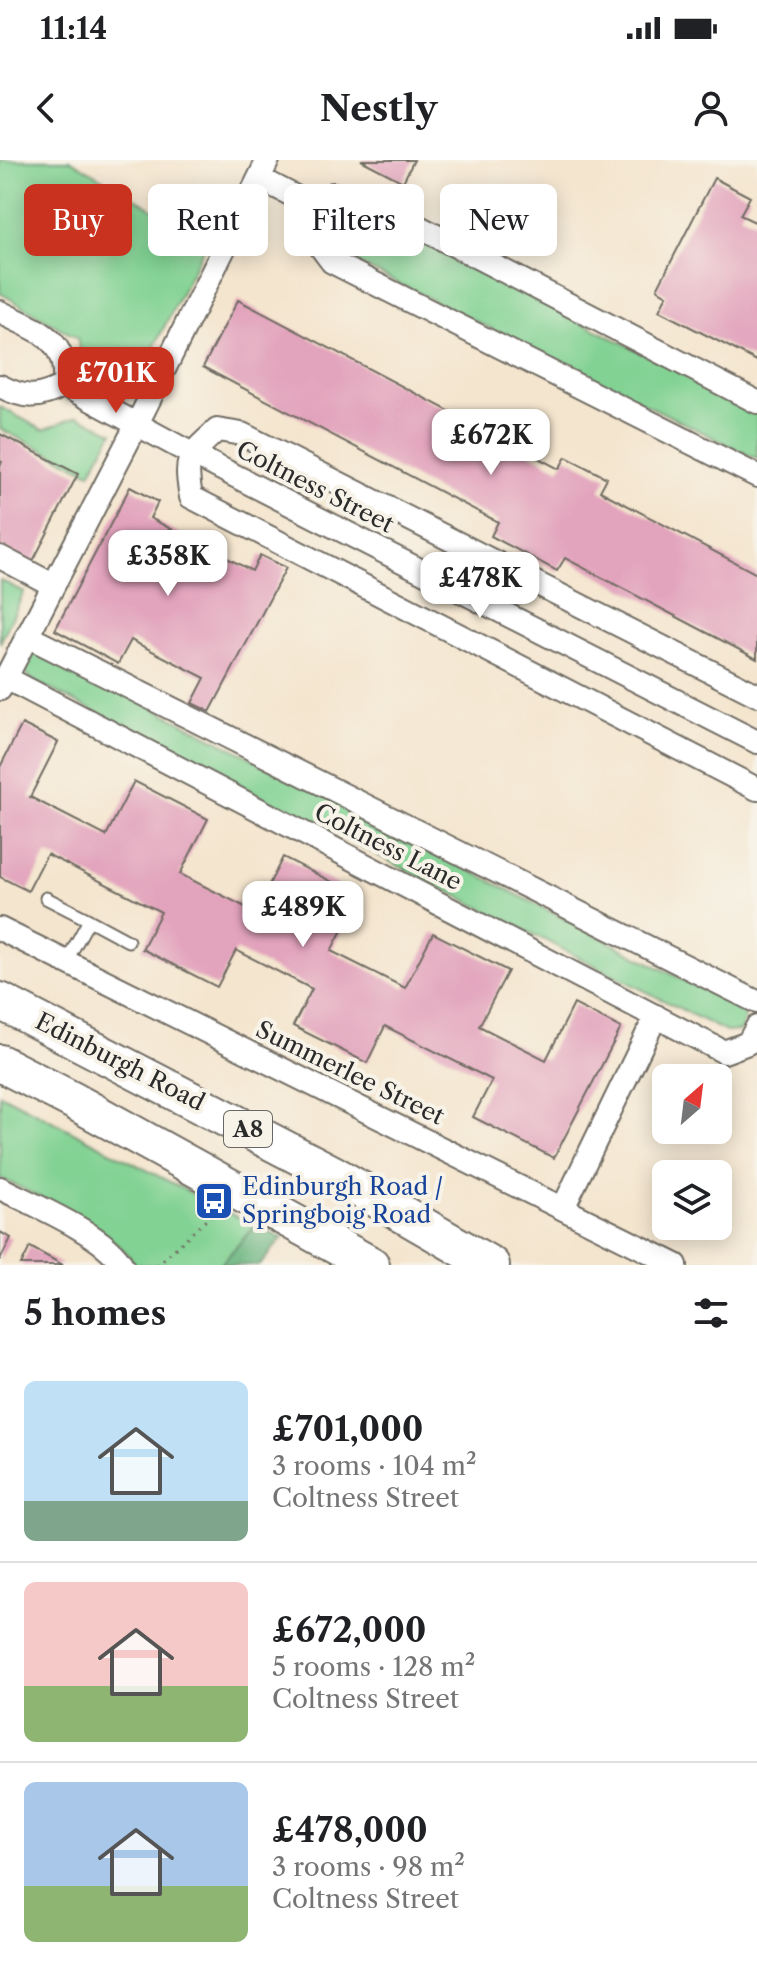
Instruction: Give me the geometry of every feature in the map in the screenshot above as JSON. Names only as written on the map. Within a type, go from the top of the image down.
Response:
[{"type":"main road","name":"Edinburgh Road","points":[[0,1001],[280,1145],[491,1265]]},
{"type":"main road","name":"A8","points":[[0,1063],[233,1189],[334,1256],[371,1265]]},
{"type":"main road","points":[[334,1256],[371,1195]]},
{"type":"street","points":[[3,683],[137,424],[263,169],[284,184]]},
{"type":"street","points":[[424,230],[757,402]]},
{"type":"street","points":[[328,256],[332,262],[757,476]]},
{"type":"street","points":[[0,312],[43,334],[58,346],[66,368],[64,385],[36,398],[0,386]]},
{"type":"street","name":"Coltness Street","points":[[64,385],[192,454],[757,742]]},
{"type":"street","points":[[757,695],[242,434],[217,430],[192,454],[187,469],[191,497],[757,789]]},
{"type":"street","points":[[0,557],[53,585]]},
{"type":"street","name":"Coltness Lane","points":[[27,636],[757,1002]]},
{"type":"street","name":"Coltness Lane","points":[[3,683],[724,1052],[753,1035]]},
{"type":"street","name":"Summerlee Street","points":[[0,929],[676,1265]]},
{"type":"street","points":[[563,1208],[656,1016]]},
{"type":"street","points":[[0,1188],[92,1236],[107,1247],[122,1265]]},
{"type":"lane","points":[[46,898],[128,941]]},
{"type":"lane","points":[[66,962],[89,920]]},
{"type":"path","points":[[157,1265],[224,1204],[233,1189]]},
{"type":"green space","points":[[0,160],[71,160],[111,184],[24,184],[24,256],[132,256],[132,197],[148,206],[148,256],[200,256],[134,387],[114,393],[87,379],[77,338],[0,293]]},
{"type":"green space","points":[[424,243],[440,251],[440,256],[450,256],[757,411],[757,459],[355,262],[349,256],[424,256]]},
{"type":"green space","points":[[0,407],[43,430],[78,416],[113,432],[90,473],[0,429]]},
{"type":"green space","points":[[0,580],[24,592],[0,643]]},
{"type":"green space","points":[[43,651],[736,1007],[745,1018],[740,1031],[726,1032],[32,680],[21,666],[31,652]]},
{"type":"green space","points":[[0,1094],[255,1226],[220,1265],[135,1265],[111,1239],[94,1227],[0,1178]]},
{"type":"green space","points":[[255,1226],[283,1237],[260,1265],[220,1265]]},
{"type":"building","points":[[361,160],[414,160],[403,182]]},
{"type":"building","points":[[714,178],[750,197],[740,215],[757,223],[757,361],[659,311],[667,295],[657,289]]},
{"type":"building","points":[[238,300],[559,469],[566,457],[607,478],[600,491],[757,574],[757,659],[565,558],[557,571],[491,536],[498,522],[203,367]]},
{"type":"building","points":[[0,434],[78,474],[32,563],[0,547]]},
{"type":"building","points":[[130,487],[158,502],[150,518],[252,571],[260,555],[286,568],[210,712],[192,703],[205,678],[131,640],[118,664],[55,630]]},
{"type":"building","points":[[22,724],[58,742],[30,797],[106,836],[134,781],[208,819],[180,874],[255,912],[283,857],[360,896],[331,951],[405,988],[433,933],[508,971],[479,1026],[546,1060],[574,1004],[621,1028],[554,1158],[473,1117],[492,1080],[385,1026],[367,1063],[293,1026],[312,989],[236,950],[217,987],[142,949],[161,912],[47,854],[28,891],[0,877],[0,767]]},
{"type":"building","points":[[0,1232],[11,1238],[0,1260]]},
{"type":"building","points":[[30,1247],[63,1265],[21,1265]]},
{"type":"place","name":"Edinburgh Road / Springboig Road","points":[[214,1201]]}]
